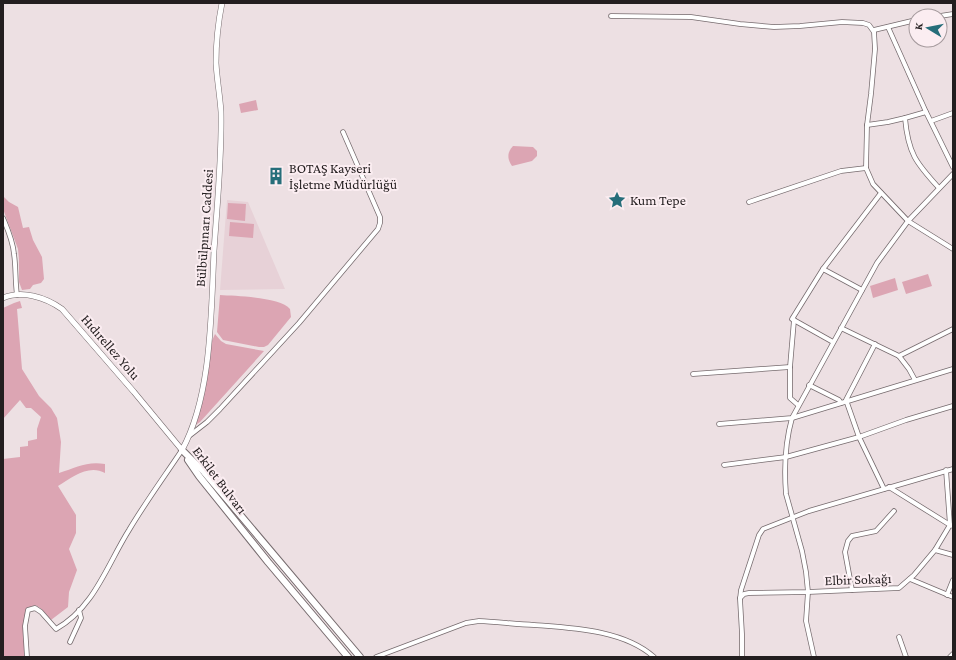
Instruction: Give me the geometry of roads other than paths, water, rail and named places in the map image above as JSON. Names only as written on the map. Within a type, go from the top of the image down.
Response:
[{"type":"main road","name":"Erkilet Bulvarı","points":[[182,450],[199,476],[268,562],[348,657]]},
{"type":"main road","name":"Erkilet Bulvarı","points":[[182,450],[204,472],[360,657]]},
{"type":"street","name":"Bülbülpınarı Caddesi","points":[[182,450],[189,436],[204,379],[210,322],[221,151],[221,110],[216,52],[222,3]]},
{"type":"street","points":[[611,16],[692,17],[774,27],[842,22],[867,24],[874,30],[874,57],[867,125],[866,168],[873,184],[908,221],[953,249]]},
{"type":"street","points":[[874,30],[908,22]]},
{"type":"street","points":[[888,27],[926,112],[953,167]]},
{"type":"street","points":[[867,125],[881,124],[926,112]]},
{"type":"street","points":[[931,121],[953,113]]},
{"type":"street","points":[[905,118],[907,137],[913,156],[923,171],[939,188]]},
{"type":"street","points":[[189,436],[217,412],[299,323],[379,226],[380,217],[343,132]]},
{"type":"street","points":[[749,202],[841,171],[866,168]]},
{"type":"street","points":[[814,657],[806,622],[808,592],[804,561],[786,494],[787,438],[792,418],[862,290],[886,250],[908,221],[953,174]]},
{"type":"street","points":[[798,406],[790,398],[790,367],[794,320],[792,319],[823,269],[881,193]]},
{"type":"street","points":[[3,218],[14,252],[17,294]]},
{"type":"street","points":[[823,269],[862,290]]},
{"type":"street","name":"Hıdırellez Yolu","points":[[3,298],[17,294],[39,297],[55,304],[65,312],[138,396],[182,450]]},
{"type":"street","points":[[794,320],[833,342]]},
{"type":"street","points":[[841,328],[899,356],[915,380]]},
{"type":"street","points":[[899,356],[953,329]]},
{"type":"street","points":[[843,402],[875,344]]},
{"type":"street","points":[[694,374],[790,367]]},
{"type":"street","points":[[719,424],[792,418],[953,369]]},
{"type":"street","points":[[809,386],[843,402],[884,489]]},
{"type":"street","points":[[724,465],[786,457],[859,437],[912,418],[953,406]]},
{"type":"street","points":[[27,657],[25,626],[28,610],[35,608],[41,612],[56,629],[66,623],[79,610],[96,589],[135,520],[182,450]]},
{"type":"street","points":[[742,657],[741,590],[760,532],[765,527],[792,517],[889,487],[953,469]]},
{"type":"street","points":[[946,470],[952,525]]},
{"type":"street","points":[[889,487],[952,525]]},
{"type":"street","points":[[852,590],[845,552],[848,541],[852,536],[876,531],[894,511]]},
{"type":"street","name":"Elbir Sokağı","points":[[740,599],[742,595],[749,593],[899,588],[910,579],[935,550],[952,525]]},
{"type":"street","points":[[935,550],[953,555]]},
{"type":"street","points":[[910,579],[953,597]]},
{"type":"street","points":[[947,595],[953,580]]},
{"type":"street","points":[[70,642],[81,618],[79,610]]},
{"type":"street","points":[[376,657],[466,623],[479,621],[590,630],[632,643],[643,648],[654,657]]},
{"type":"street","points":[[899,637],[906,657]]},
{"type":"street","points":[[950,657],[953,654]]},
{"type":"place","name":"BOTAŞ Kayseri İşletme Müdürlüğü","points":[[276,176]]},
{"type":"place","name":"Kum Tepe","points":[[617,200]]}]
